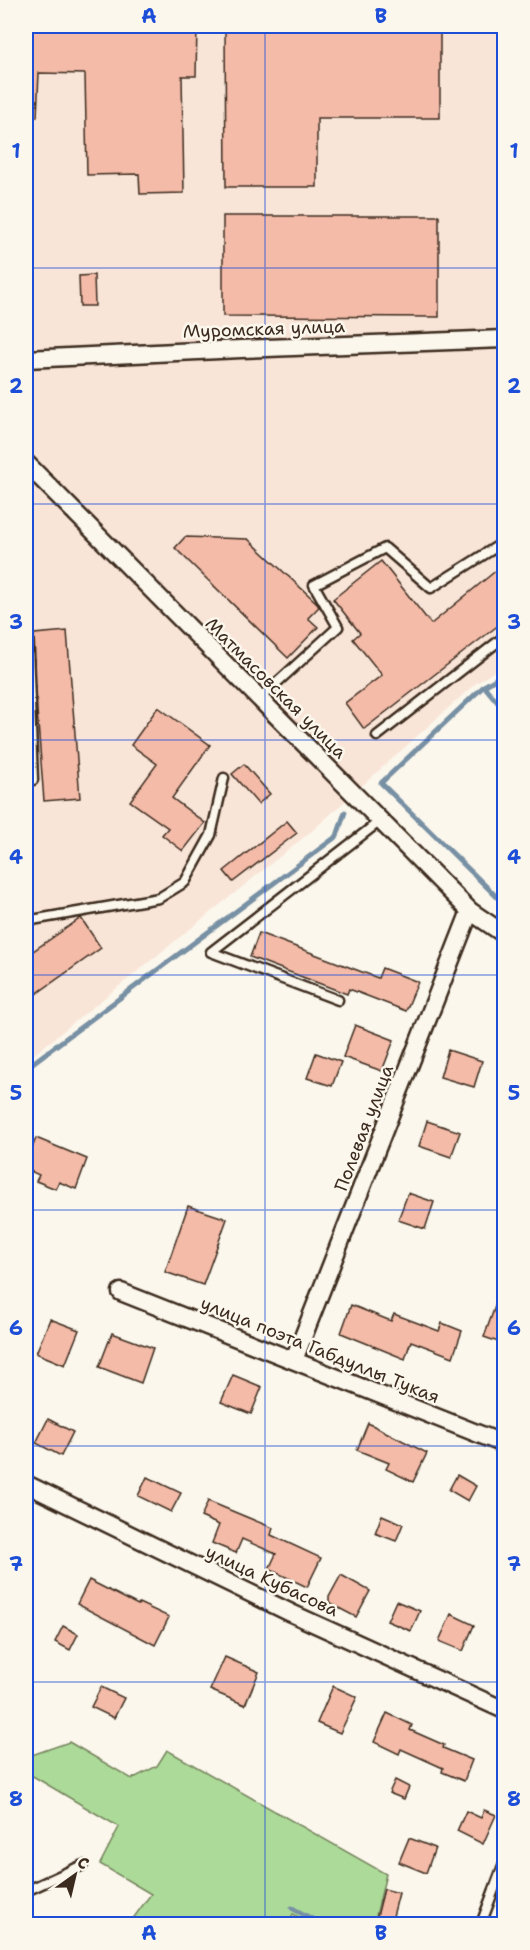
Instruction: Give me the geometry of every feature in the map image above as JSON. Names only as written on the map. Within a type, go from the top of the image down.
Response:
[{"type":"street","name":"Муромская улица","points":[[26,359],[504,339]]},
{"type":"street","name":"Матмасовская улица","points":[[26,463],[470,911],[504,934]]},
{"type":"street","name":"Полевая улица","points":[[294,1360],[470,911]]},
{"type":"street","name":"улица поэта Габдуллы Тукая","points":[[121,1292],[504,1444]]},
{"type":"street","name":"улица Кубасова","points":[[26,1484],[291,1613],[504,1710]]},
{"type":"lane","points":[[260,698],[338,627],[314,585],[385,548],[431,588],[504,542]]},
{"type":"lane","points":[[26,596],[33,780],[26,780]]},
{"type":"lane","points":[[377,735],[504,637]]},
{"type":"lane","points":[[26,921],[159,898],[185,882],[211,835],[224,778]]},
{"type":"lane","points":[[338,1000],[211,952],[380,821]]},
{"type":"lane","points":[[481,1924],[504,1863]]},
{"type":"lane","points":[[26,1891],[83,1864]]},
{"type":"shaded area","points":[[26,26],[504,26],[504,665],[475,684],[313,830],[26,1061]]},
{"type":"green space","points":[[69,1742],[132,1779],[157,1766],[167,1750],[386,1874],[374,1924],[311,1924],[293,1914],[288,1924],[129,1924],[151,1894],[100,1864],[119,1827],[26,1772],[26,1757]]},
{"type":"building","points":[[26,26],[197,26],[196,76],[182,76],[184,193],[140,194],[139,174],[87,175],[85,74],[39,73],[37,117],[26,117]]},
{"type":"building","points":[[225,26],[440,26],[440,118],[317,118],[317,187],[226,187]]},
{"type":"building","points":[[223,216],[439,216],[439,317],[223,316]]},
{"type":"building","points":[[94,275],[95,306],[80,306],[79,276]]},
{"type":"building","points":[[185,537],[248,539],[316,602],[319,607],[308,618],[318,627],[288,658],[175,548]]},
{"type":"building","points":[[381,561],[431,624],[504,564],[504,621],[364,729],[345,703],[382,675],[353,639],[360,633],[333,599]]},
{"type":"building","points":[[67,631],[80,798],[44,801],[34,634]]},
{"type":"building","points":[[158,707],[210,745],[172,798],[205,823],[183,851],[162,835],[168,828],[130,801],[157,764],[131,745]]},
{"type":"building","points":[[244,764],[270,794],[258,804],[232,774]]},
{"type":"building","points":[[287,821],[297,833],[233,882],[224,871]]},
{"type":"building","points":[[81,918],[101,948],[26,1001],[26,956]]},
{"type":"building","points":[[259,933],[378,978],[382,968],[418,982],[406,1011],[349,989],[347,994],[250,957]]},
{"type":"building","points":[[355,1025],[394,1040],[382,1071],[343,1057]]},
{"type":"building","points":[[448,1050],[482,1061],[474,1087],[440,1077]]},
{"type":"building","points":[[316,1053],[341,1062],[332,1086],[307,1078]]},
{"type":"building","points":[[427,1121],[460,1132],[451,1157],[419,1146]]},
{"type":"building","points":[[36,1138],[87,1159],[76,1189],[59,1182],[56,1189],[36,1181],[39,1175],[26,1169]]},
{"type":"building","points":[[408,1193],[434,1202],[425,1229],[398,1220]]},
{"type":"building","points":[[188,1206],[227,1219],[203,1285],[165,1272]]},
{"type":"building","points":[[504,1284],[504,1344],[484,1337]]},
{"type":"building","points":[[351,1305],[391,1321],[394,1314],[439,1331],[442,1323],[462,1331],[453,1357],[411,1341],[405,1359],[341,1333]]},
{"type":"building","points":[[50,1319],[79,1330],[65,1365],[36,1353]]},
{"type":"building","points":[[112,1333],[153,1348],[141,1383],[99,1367]]},
{"type":"building","points":[[233,1375],[262,1387],[251,1414],[221,1402]]},
{"type":"building","points":[[48,1419],[73,1432],[61,1456],[36,1443]]},
{"type":"building","points":[[368,1423],[427,1453],[413,1482],[386,1469],[389,1463],[357,1450]]},
{"type":"building","points":[[457,1475],[476,1486],[468,1501],[449,1490]]},
{"type":"building","points":[[147,1477],[181,1493],[171,1512],[138,1496]]},
{"type":"building","points":[[208,1501],[273,1528],[271,1535],[321,1558],[307,1587],[269,1569],[276,1554],[242,1539],[236,1553],[212,1543],[219,1525],[201,1517]]},
{"type":"building","points":[[382,1515],[403,1524],[396,1541],[375,1533]]},
{"type":"building","points":[[341,1575],[370,1591],[356,1617],[329,1603],[329,1597]]},
{"type":"building","points":[[89,1580],[138,1605],[139,1603],[169,1617],[155,1645],[77,1604]]},
{"type":"building","points":[[396,1601],[420,1611],[411,1631],[387,1621]]},
{"type":"building","points":[[451,1614],[474,1625],[463,1651],[439,1641]]},
{"type":"building","points":[[63,1626],[78,1634],[70,1650],[55,1642]]},
{"type":"building","points":[[225,1657],[259,1672],[245,1705],[210,1690]]},
{"type":"building","points":[[333,1686],[357,1697],[340,1733],[317,1723]]},
{"type":"building","points":[[101,1687],[124,1698],[114,1718],[91,1707]]},
{"type":"building","points":[[387,1713],[412,1725],[410,1730],[444,1745],[443,1748],[472,1760],[464,1781],[442,1772],[443,1768],[401,1749],[399,1754],[374,1742]]},
{"type":"building","points":[[395,1780],[409,1787],[404,1799],[389,1793]]},
{"type":"building","points":[[484,1810],[496,1815],[483,1844],[457,1831],[466,1811],[481,1818]]},
{"type":"building","points":[[409,1838],[435,1848],[426,1873],[399,1862]]},
{"type":"building","points":[[384,1889],[399,1893],[391,1924],[375,1924]]},
{"type":"waterway","points":[[501,901],[381,783],[484,686],[504,674]]},
{"type":"waterway","points":[[484,686],[504,710]]},
{"type":"waterway","points":[[26,1068],[337,836],[345,812]]},
{"type":"waterway","points":[[292,1908],[321,1924]]}]
